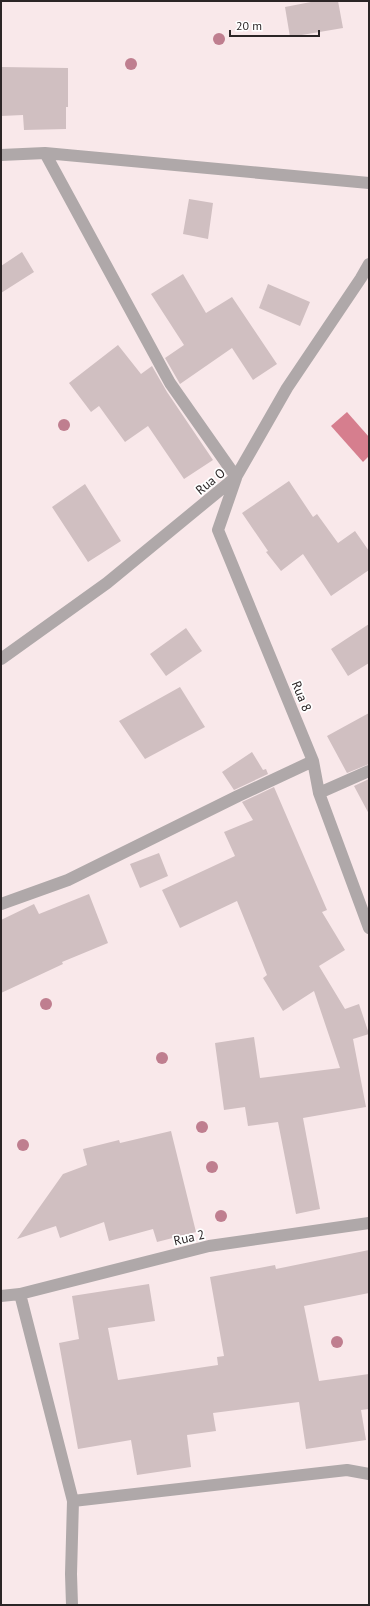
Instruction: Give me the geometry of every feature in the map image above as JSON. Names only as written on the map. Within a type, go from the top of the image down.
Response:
[{"type":"street","points":[[45,153],[170,383],[236,477]]},
{"type":"street","points":[[1,155],[45,153],[369,183]]},
{"type":"street","name":"Rua O","points":[[1,659],[107,583],[236,477],[287,388],[369,264]]},
{"type":"street","name":"Rua 8","points":[[236,477],[218,530],[313,761],[320,794],[369,928]]},
{"type":"street","points":[[1,904],[68,880],[238,796],[313,761]]},
{"type":"street","points":[[320,794],[369,771]]},
{"type":"street","name":"Rua 2","points":[[1,1296],[20,1294],[209,1246],[369,1223]]},
{"type":"street","points":[[20,1294],[73,1501],[71,1574],[72,1605]]},
{"type":"street","points":[[73,1501],[348,1470],[369,1474]]},
{"type":"shaded area","points":[[347,412],[369,437],[369,456],[363,462],[331,426]]},
{"type":"building","points":[[316,1],[338,1],[343,28],[290,37],[285,7]]},
{"type":"building","points":[[1,67],[68,68],[68,107],[66,107],[66,129],[24,130],[23,115],[1,116]]},
{"type":"building","points":[[189,199],[213,203],[208,239],[183,234]]},
{"type":"building","points":[[22,252],[34,272],[1,293],[1,266]]},
{"type":"building","points":[[183,274],[206,313],[232,297],[277,364],[253,380],[232,348],[180,384],[165,358],[184,345],[151,294]]},
{"type":"building","points":[[268,284],[310,302],[300,326],[259,308]]},
{"type":"building","points":[[118,345],[141,374],[152,366],[167,392],[213,460],[184,479],[148,426],[125,442],[99,406],[91,412],[69,383]]},
{"type":"building","points":[[289,481],[313,517],[317,514],[338,543],[355,531],[369,551],[369,570],[331,596],[303,554],[281,571],[266,552],[268,551],[242,513]]},
{"type":"building","points":[[85,484],[121,541],[88,562],[52,507]]},
{"type":"building","points":[[369,624],[369,663],[348,676],[331,649]]},
{"type":"building","points":[[186,628],[202,651],[166,676],[150,654]]},
{"type":"building","points":[[180,687],[205,727],[145,759],[119,721]]},
{"type":"building","points":[[369,713],[369,764],[347,773],[327,736]]},
{"type":"building","points":[[252,752],[263,770],[266,769],[268,774],[234,790],[222,772]]},
{"type":"building","points":[[369,779],[369,814],[354,786]]},
{"type":"building","points":[[274,787],[327,910],[322,912],[345,950],[319,966],[345,1009],[359,1004],[369,1034],[353,1039],[366,1107],[303,1118],[320,1209],[296,1214],[278,1122],[248,1126],[245,1107],[224,1110],[215,1043],[254,1037],[260,1078],[340,1068],[314,991],[283,1011],[263,978],[267,975],[237,901],[180,928],[162,890],[235,856],[224,832],[253,820],[242,802]]},
{"type":"building","points":[[159,853],[168,876],[140,888],[130,864]]},
{"type":"building","points":[[89,894],[108,943],[62,962],[63,964],[1,993],[1,920],[34,904],[39,914]]},
{"type":"building","points":[[171,1131],[196,1232],[157,1242],[153,1229],[109,1241],[104,1222],[60,1238],[56,1226],[17,1239],[63,1174],[87,1165],[83,1149],[119,1140],[120,1143]]},
{"type":"building","points":[[369,1250],[369,1293],[304,1306],[319,1381],[369,1374],[369,1409],[361,1410],[366,1440],[306,1449],[299,1402],[213,1413],[216,1431],[187,1435],[191,1467],[137,1475],[131,1440],[78,1449],[59,1343],[79,1339],[72,1296],[149,1284],[155,1321],[108,1328],[118,1380],[218,1365],[217,1357],[224,1356],[210,1277],[275,1265],[276,1269]]}]
